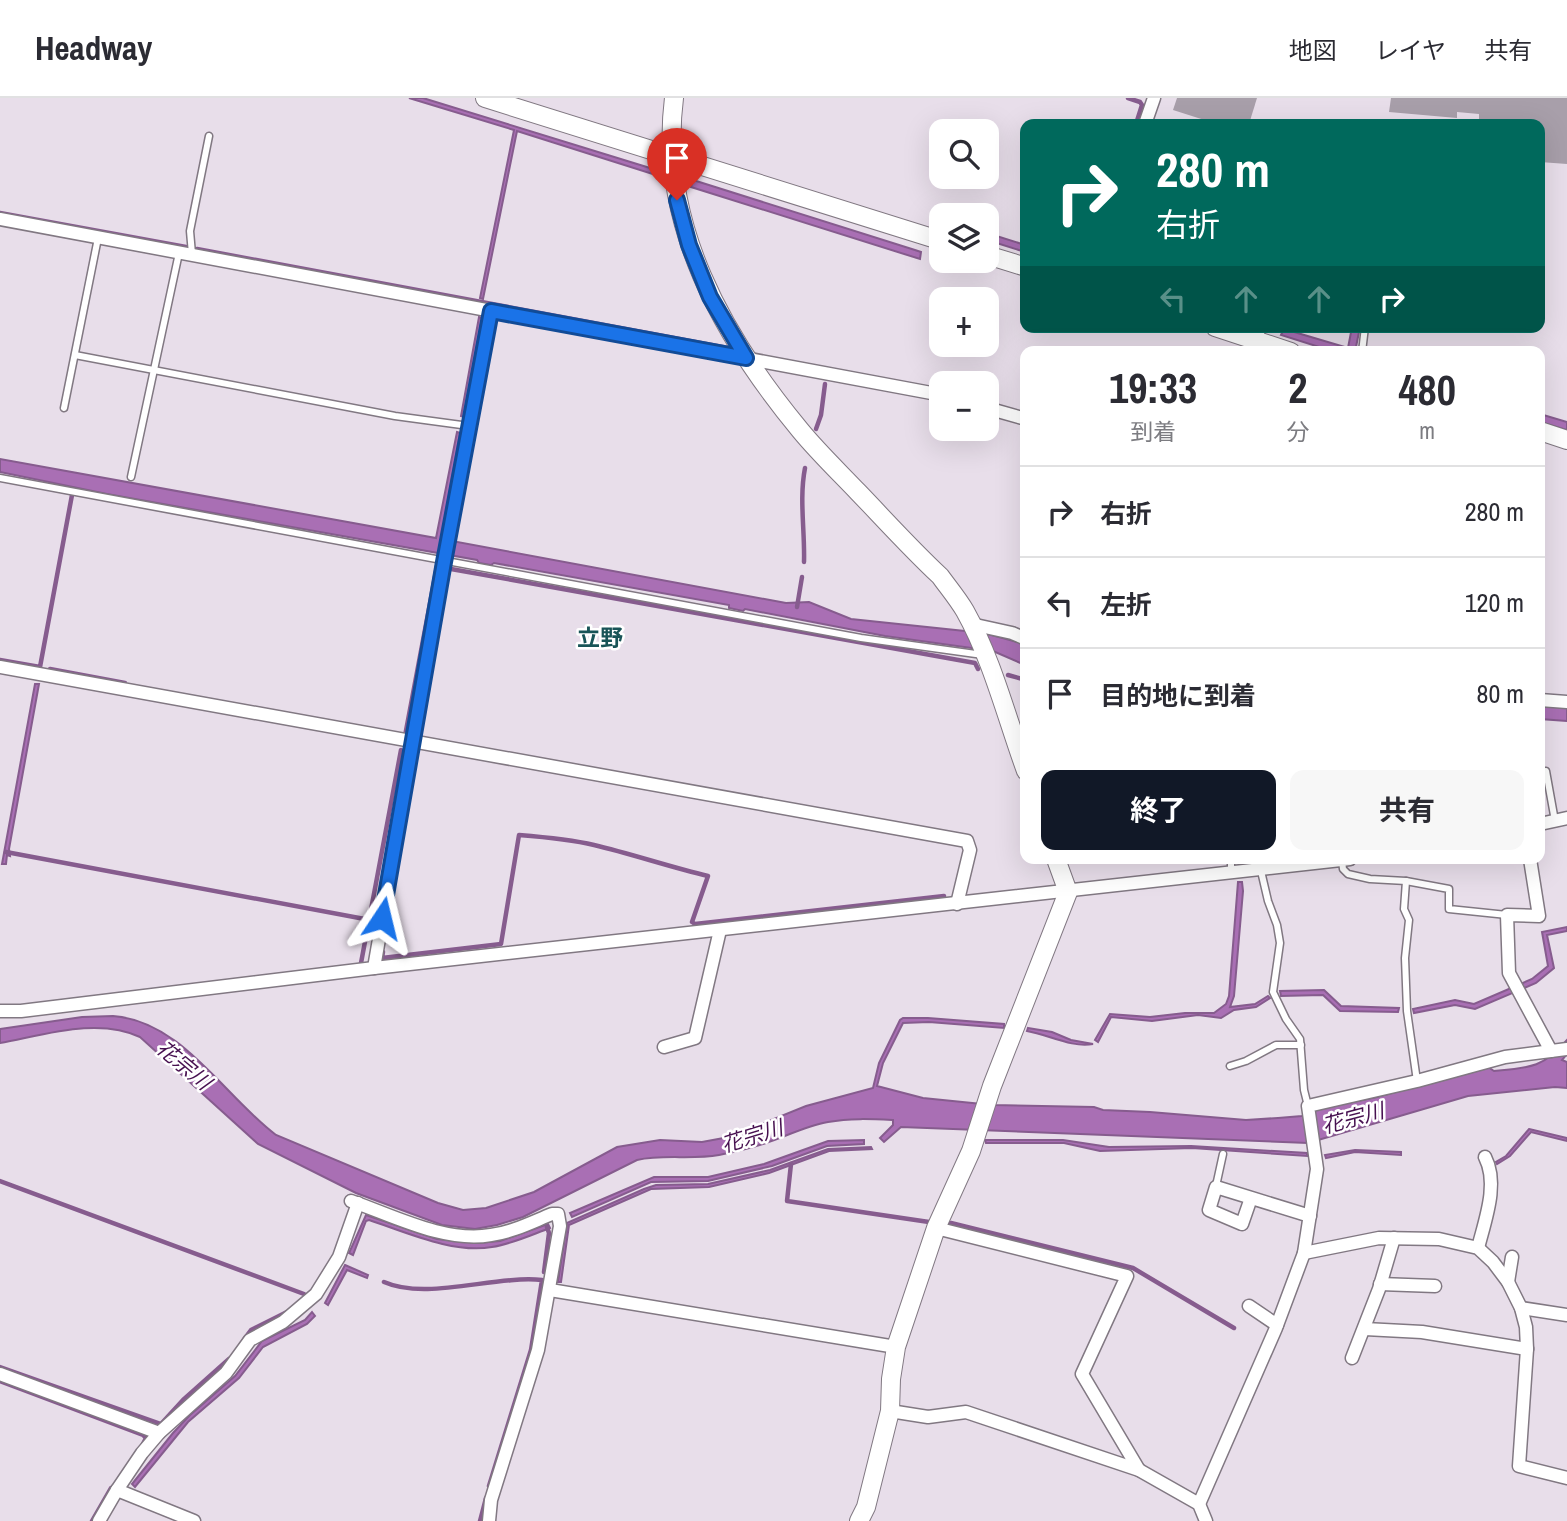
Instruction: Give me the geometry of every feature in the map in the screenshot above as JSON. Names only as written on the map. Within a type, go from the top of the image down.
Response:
[{"type":"street","points":[[485,98],[929,237]]},
{"type":"street","points":[[674,98],[671,121],[672,156],[677,200],[689,245],[710,297],[746,358],[801,432],[940,576],[971,624],[1020,754]]},
{"type":"street","points":[[1147,119],[1154,98]]},
{"type":"street","points":[[0,219],[929,393]]},
{"type":"street","points":[[999,259],[1020,265]]},
{"type":"street","points":[[374,968],[448,538],[491,311]]},
{"type":"street","points":[[1261,334],[1281,346]]},
{"type":"street","points":[[999,411],[1020,417]]},
{"type":"street","points":[[1545,433],[1567,440]]},
{"type":"street","points":[[971,624],[1020,636]]},
{"type":"street","points":[[0,667],[967,841],[970,850],[957,904]]},
{"type":"street","points":[[1545,700],[1567,702]]},
{"type":"street","points":[[859,1521],[866,1507],[890,1411],[891,1379],[897,1347],[936,1228],[971,1151],[992,1086],[1068,892],[1058,864]]},
{"type":"street","points":[[0,1011],[21,1011],[374,968],[1314,864]]},
{"type":"street","points":[[1531,864],[1539,916],[1507,915],[1509,973],[1551,1051]]},
{"type":"street","points":[[664,1047],[695,1038],[720,930]]},
{"type":"street","points":[[1199,1504],[1277,1325],[1304,1253],[1317,1169],[1308,1106],[1417,1081],[1504,1057],[1567,1049]]},
{"type":"street","points":[[1478,1248],[1492,1177],[1485,1157]]},
{"type":"street","points":[[1251,1198],[1242,1224],[1209,1210],[1216,1186],[1310,1216]]},
{"type":"street","points":[[99,1521],[142,1452],[159,1433],[226,1373],[250,1340],[284,1322],[316,1294],[339,1257],[355,1202],[437,1231],[468,1236],[490,1236],[558,1214],[560,1226],[538,1350],[491,1500],[489,1521]]},
{"type":"street","points":[[936,1228],[1127,1276],[1082,1374],[1139,1470]]},
{"type":"street","points":[[1304,1253],[1380,1238],[1439,1239],[1478,1248],[1508,1282],[1527,1327],[1519,1466],[1567,1478]]},
{"type":"street","points":[[1352,1358],[1365,1329],[1394,1238]]},
{"type":"street","points":[[1508,1282],[1512,1257]]},
{"type":"street","points":[[1380,1284],[1435,1286]]},
{"type":"street","points":[[550,1290],[897,1347]]},
{"type":"street","points":[[1249,1306],[1277,1325]]},
{"type":"street","points":[[1521,1308],[1567,1315]]},
{"type":"street","points":[[1365,1329],[1422,1332],[1527,1349]]},
{"type":"street","points":[[0,1374],[159,1433]]},
{"type":"street","points":[[890,1411],[928,1417],[966,1412],[1139,1470],[1199,1504],[1206,1521]]},
{"type":"street","points":[[117,1490],[194,1521]]},
{"type":"lane","points":[[192,255],[190,231],[209,136]]},
{"type":"lane","points":[[64,408],[98,238]]},
{"type":"lane","points":[[131,477],[179,253]]},
{"type":"lane","points":[[75,355],[395,416],[469,426]]},
{"type":"lane","points":[[0,478],[861,638],[984,655]]},
{"type":"lane","points":[[1546,771],[1561,820]]},
{"type":"lane","points":[[1230,864],[1231,873]]},
{"type":"lane","points":[[1344,864],[1343,869],[1348,874],[1449,889],[1449,909],[1507,915]]},
{"type":"lane","points":[[1261,871],[1280,943],[1273,992],[1286,1019],[1300,1039],[1308,1106]]},
{"type":"lane","points":[[1406,881],[1404,909],[1409,920],[1405,958],[1407,1012],[1417,1081]]},
{"type":"lane","points":[[1230,1066],[1276,1045],[1301,1045]]},
{"type":"lane","points":[[1216,1186],[1223,1154]]},
{"type":"water","points":[[409,98],[423,98],[663,172],[662,177],[517,131],[483,299],[480,298],[514,130]]},
{"type":"water","points":[[693,180],[921,252],[920,259],[691,187]]},
{"type":"water","points":[[999,237],[1020,243],[1020,250],[999,244]]},
{"type":"water","points":[[479,317],[482,318],[464,417],[461,416]]},
{"type":"water","points":[[1297,333],[1341,346],[1316,346],[1281,335]]},
{"type":"water","points":[[1351,333],[1359,333],[1356,346],[1348,346]]},
{"type":"water","points":[[1545,415],[1567,422],[1567,430],[1545,423]]},
{"type":"water","points":[[457,432],[460,433],[441,539],[786,603],[809,602],[851,619],[984,633],[1020,643],[1020,663],[993,651],[885,636],[745,609],[743,611],[729,608],[729,605],[494,563],[479,563],[477,560],[107,494],[0,472],[0,459],[436,538]]},
{"type":"water","points":[[35,684],[39,684],[9,849],[10,856],[7,855],[6,864],[2,864]]},
{"type":"water","points":[[1545,705],[1567,706],[1567,721],[1545,719]]},
{"type":"water","points":[[1238,882],[1242,882],[1243,891],[1234,996],[1230,1007],[1255,1004],[1268,996],[1270,998],[1256,1007],[1234,1010],[1221,1018],[1198,1015],[1152,1021],[1111,1017],[1098,1042],[1095,1040],[1110,1014],[1150,1017],[1214,1013],[1226,1004],[1229,996]]},
{"type":"water","points":[[1567,927],[1567,931],[1547,935],[1554,968],[1536,983],[1475,1009],[1455,1005],[1414,1013],[1413,1009],[1455,1000],[1474,1004],[1532,979],[1548,966],[1542,932]]},
{"type":"water","points":[[1324,990],[1341,1006],[1399,1008],[1398,1012],[1340,1011],[1323,995],[1281,996],[1280,991]]},
{"type":"water","name":"花宗川","points":[[113,1016],[138,1021],[160,1031],[181,1046],[276,1135],[438,1203],[463,1210],[486,1208],[534,1192],[617,1147],[660,1140],[702,1142],[729,1137],[806,1106],[873,1088],[879,1063],[903,1018],[1004,1024],[1004,1028],[929,1022],[903,1023],[883,1063],[877,1086],[923,1098],[992,1105],[1094,1107],[1103,1110],[1246,1120],[1302,1116],[1318,1109],[1377,1097],[1488,1067],[1494,1071],[1535,1065],[1551,1056],[1567,1040],[1567,1054],[1562,1060],[1567,1062],[1567,1088],[1468,1096],[1308,1143],[901,1127],[884,1142],[880,1138],[893,1125],[893,1120],[836,1121],[719,1155],[637,1160],[523,1217],[475,1229],[442,1225],[356,1193],[258,1144],[140,1037],[107,1028],[89,1028],[0,1043],[0,1029],[82,1017]]},
{"type":"water","points":[[1028,1028],[1093,1044],[1069,1043],[1027,1031]]},
{"type":"water","points":[[1529,1129],[1567,1138],[1567,1141],[1531,1132],[1510,1156],[1497,1164],[1496,1162],[1506,1156]]},
{"type":"water","points":[[864,1140],[864,1144],[827,1146],[772,1166],[708,1181],[651,1182],[572,1217],[570,1213],[654,1177],[708,1177],[764,1164],[828,1141]]},
{"type":"water","points":[[985,1140],[1063,1140],[1109,1147],[1191,1146],[1307,1153],[1307,1156],[1192,1148],[1100,1151],[1064,1143],[986,1143]]},
{"type":"water","points":[[828,1149],[872,1149],[829,1151],[769,1173],[709,1187],[651,1189],[569,1225],[561,1282],[558,1282],[567,1223],[644,1189],[656,1185],[708,1184],[770,1170]]},
{"type":"water","points":[[1355,1150],[1401,1152],[1401,1155],[1355,1152],[1326,1158],[1325,1155]]},
{"type":"water","points":[[366,1215],[437,1239],[478,1243],[500,1241],[548,1224],[550,1228],[507,1244],[477,1248],[430,1241],[369,1220],[366,1221],[353,1255],[349,1253]]},
{"type":"water","points":[[345,1265],[368,1275],[367,1278],[347,1270],[328,1305],[325,1303]]},
{"type":"water","points":[[312,1312],[315,1316],[307,1324],[263,1347],[239,1378],[188,1422],[135,1487],[132,1484],[173,1433],[235,1376],[262,1341],[305,1320]]},
{"type":"building","points":[[1177,98],[1257,98],[1251,119],[1201,119],[1173,110]]},
{"type":"building","points":[[1391,98],[1567,98],[1567,164],[1545,162],[1545,119],[1479,119],[1479,114],[1457,112],[1457,118],[1389,112]]},
{"type":"waterway","points":[[1128,98],[1142,105],[1138,119]]},
{"type":"waterway","points":[[0,213],[186,247]]},
{"type":"waterway","points":[[197,249],[728,348]]},
{"type":"waterway","points":[[816,429],[821,415],[825,384]]},
{"type":"waterway","points":[[804,562],[802,503],[805,468]]},
{"type":"waterway","points":[[0,660],[40,667],[72,495]]},
{"type":"waterway","points":[[405,736],[437,566]]},
{"type":"waterway","points":[[451,569],[975,663],[978,669]]},
{"type":"waterway","points":[[797,607],[802,577]]},
{"type":"waterway","points":[[50,669],[125,683]]},
{"type":"waterway","points":[[1008,675],[1020,678]]},
{"type":"waterway","points":[[361,963],[401,750]]},
{"type":"waterway","points":[[383,952],[382,958],[501,944],[519,835],[585,843],[708,876],[692,922],[695,924],[944,896]]},
{"type":"waterway","points":[[6,852],[370,920]]},
{"type":"waterway","points":[[791,1164],[787,1201],[929,1222]]},
{"type":"waterway","points":[[0,1181],[304,1294]]},
{"type":"waterway","points":[[951,1223],[1133,1268],[1234,1328]]},
{"type":"waterway","points":[[544,1272],[549,1233],[547,1227]]},
{"type":"waterway","points":[[384,1282],[420,1289],[523,1279],[542,1280],[531,1350],[489,1486]]},
{"type":"waterway","points":[[245,1338],[251,1330],[287,1312]]},
{"type":"waterway","points":[[0,1367],[161,1424],[183,1400],[229,1359]]},
{"type":"waterway","points":[[0,1381],[143,1435],[146,1438],[143,1444]]},
{"type":"waterway","points":[[92,1521],[111,1488]]},
{"type":"waterway","points":[[480,1521],[486,1498]]},
{"type":"district","name":"立野","points":[[600,637]]},
{"type":"route","points":[[382,918],[491,311],[746,358],[710,297],[689,245],[677,200]]}]
